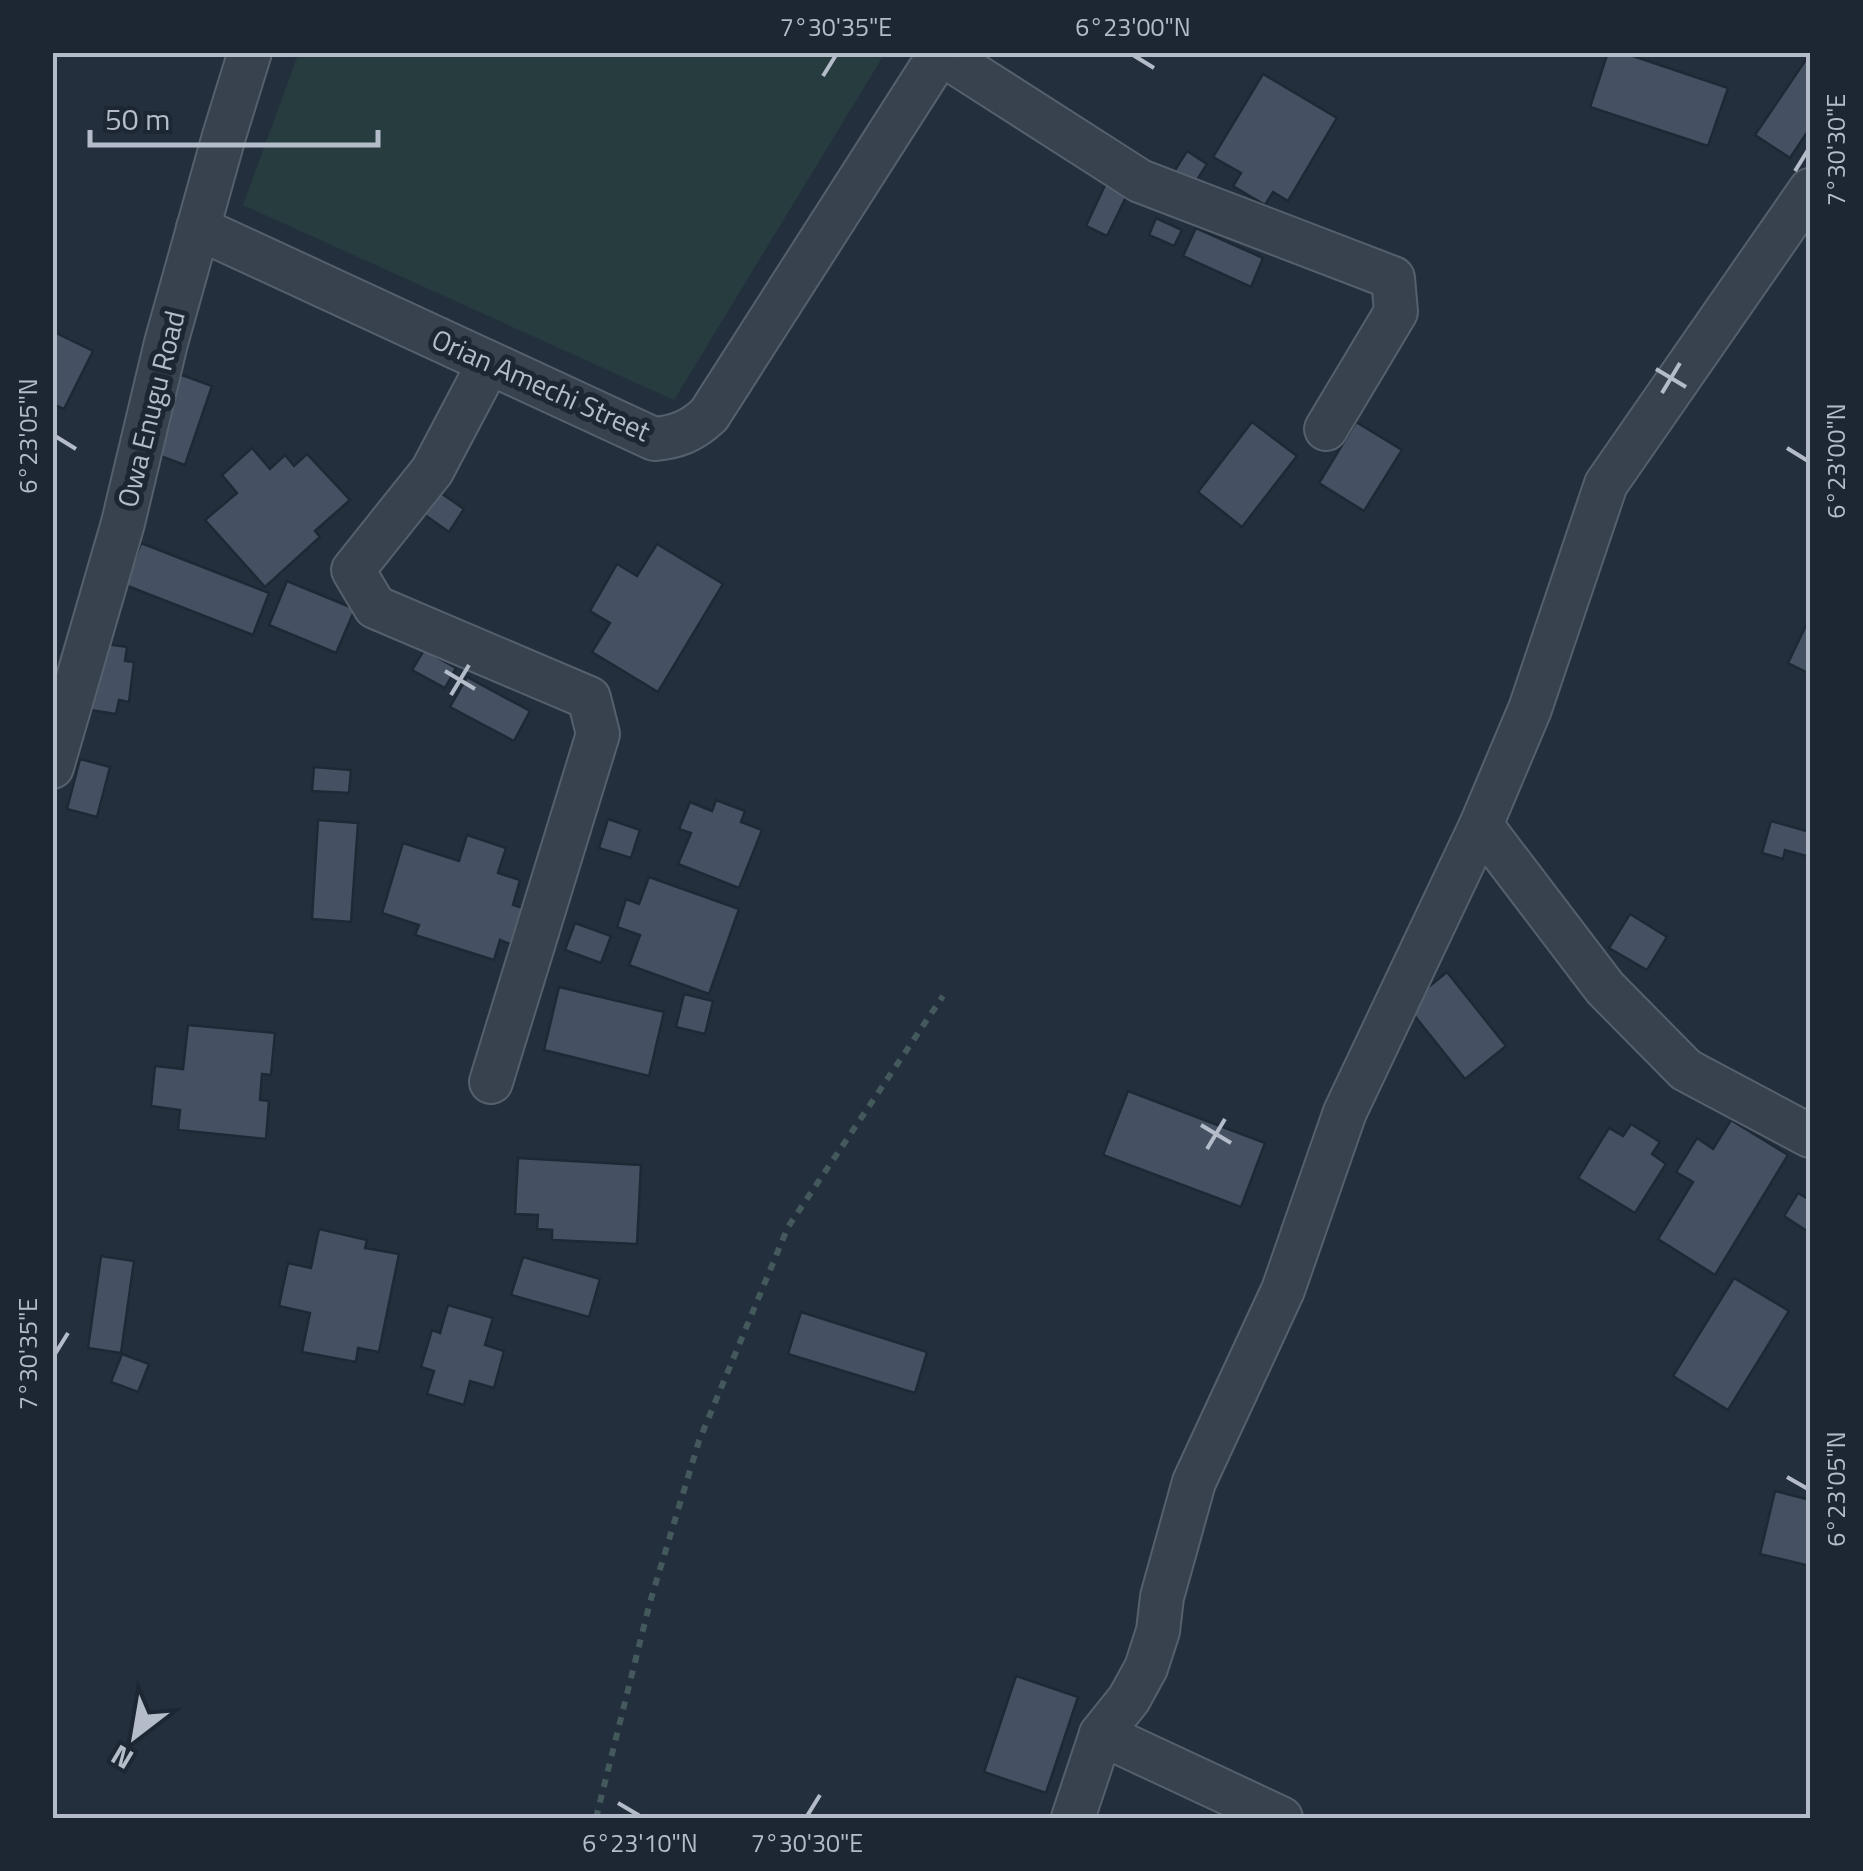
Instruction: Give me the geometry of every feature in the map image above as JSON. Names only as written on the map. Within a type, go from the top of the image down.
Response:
[{"type":"street","name":"Owa Enugu Road","points":[[52,766],[122,523],[198,228],[250,52]]},
{"type":"street","name":"Orian Amechi Street","points":[[198,228],[654,439],[674,437],[695,428],[709,415],[940,53]]},
{"type":"street","points":[[940,53],[1140,182],[1393,278],[1396,312],[1326,430]]},
{"type":"street","points":[[1074,1818],[1101,1734],[1146,1668],[1194,1482],[1283,1290],[1345,1112],[1481,825],[1530,709],[1606,484],[1810,190]]},
{"type":"street","points":[[489,362],[432,471],[352,570],[375,607],[589,698],[598,734],[491,1082]]},
{"type":"street","points":[[1481,825],[1604,988],[1686,1070],[1810,1136]]},
{"type":"street","points":[[1101,1734],[1281,1818]]},
{"type":"path","points":[[596,1818],[650,1602],[699,1441],[788,1227],[942,996]]},
{"type":"green space","points":[[299,52],[885,53],[674,400],[243,205]]},
{"type":"building","points":[[1608,52],[1621,52],[1728,88],[1708,146],[1590,107]]},
{"type":"building","points":[[1807,58],[1810,128],[1790,158],[1755,135]]},
{"type":"building","points":[[1263,74],[1337,118],[1288,201],[1273,192],[1265,205],[1233,186],[1241,173],[1213,157]]},
{"type":"building","points":[[1187,151],[1207,164],[1192,188],[1172,175]]},
{"type":"building","points":[[1106,183],[1128,193],[1107,236],[1086,226]]},
{"type":"building","points":[[1156,218],[1182,230],[1174,246],[1149,235]]},
{"type":"building","points":[[1196,228],[1263,258],[1251,287],[1183,256]]},
{"type":"building","points":[[52,331],[93,351],[64,409],[52,404]]},
{"type":"building","points":[[179,374],[212,386],[185,465],[152,453]]},
{"type":"building","points":[[1252,422],[1297,456],[1242,527],[1198,492]]},
{"type":"building","points":[[1356,422],[1402,450],[1364,511],[1319,483]]},
{"type":"building","points":[[252,448],[270,469],[285,455],[294,466],[307,454],[350,500],[315,531],[320,537],[265,587],[205,520],[237,493],[222,475]]},
{"type":"building","points":[[438,491],[464,509],[449,532],[422,513]]},
{"type":"building","points":[[141,543],[269,593],[253,635],[125,585]]},
{"type":"building","points":[[657,544],[723,584],[658,692],[592,652],[610,623],[590,611],[617,564],[637,576]]},
{"type":"building","points":[[287,581],[355,609],[336,653],[269,625]]},
{"type":"building","points":[[1810,617],[1810,674],[1788,663]]},
{"type":"building","points":[[100,643],[127,647],[125,661],[134,662],[129,702],[119,700],[116,714],[90,710]]},
{"type":"building","points":[[424,650],[456,668],[445,688],[412,670]]},
{"type":"building","points":[[467,677],[530,711],[514,741],[450,707]]},
{"type":"building","points":[[80,759],[110,767],[97,817],[67,809]]},
{"type":"building","points":[[314,767],[351,770],[349,793],[312,791]]},
{"type":"building","points":[[716,800],[745,811],[741,822],[762,830],[739,888],[678,864],[691,833],[679,829],[690,802],[712,811]]},
{"type":"building","points":[[608,819],[640,830],[631,858],[599,848]]},
{"type":"building","points":[[318,820],[358,823],[351,922],[312,919]]},
{"type":"building","points":[[1771,821],[1810,832],[1810,857],[1785,850],[1783,859],[1762,853]]},
{"type":"building","points":[[467,835],[506,848],[498,873],[520,880],[513,905],[526,909],[515,946],[500,940],[494,960],[415,935],[419,925],[382,913],[403,843],[459,861]]},
{"type":"building","points":[[649,877],[739,909],[709,994],[629,965],[640,935],[617,927],[626,899],[639,904]]},
{"type":"building","points":[[1630,914],[1667,937],[1647,970],[1609,948]]},
{"type":"building","points":[[575,923],[611,936],[601,963],[565,950]]},
{"type":"building","points":[[1447,972],[1506,1046],[1465,1079],[1406,1005]]},
{"type":"building","points":[[559,987],[664,1012],[649,1076],[544,1050]]},
{"type":"building","points":[[684,994],[713,1001],[705,1034],[676,1027]]},
{"type":"building","points":[[188,1025],[275,1033],[271,1075],[262,1074],[260,1100],[269,1101],[266,1139],[178,1130],[180,1110],[151,1106],[155,1066],[183,1069]]},
{"type":"building","points":[[1128,1091],[1265,1143],[1241,1207],[1103,1155]]},
{"type":"building","points":[[1731,1120],[1788,1155],[1715,1275],[1658,1239],[1693,1182],[1676,1172],[1697,1138],[1713,1149]]},
{"type":"building","points":[[1631,1124],[1660,1142],[1652,1154],[1666,1164],[1635,1213],[1578,1178],[1609,1128],[1623,1136]]},
{"type":"building","points":[[518,1158],[641,1165],[637,1244],[552,1240],[552,1230],[537,1229],[538,1215],[515,1214]]},
{"type":"building","points":[[1798,1193],[1810,1200],[1810,1233],[1784,1216]]},
{"type":"building","points":[[319,1229],[367,1240],[365,1248],[399,1254],[379,1352],[358,1348],[356,1362],[302,1352],[310,1313],[279,1306],[288,1263],[311,1268]]},
{"type":"building","points":[[101,1256],[134,1261],[121,1353],[88,1348]]},
{"type":"building","points":[[523,1257],[600,1279],[589,1317],[511,1295]]},
{"type":"building","points":[[1734,1278],[1789,1311],[1728,1410],[1673,1376]]},
{"type":"building","points":[[448,1305],[493,1318],[485,1345],[504,1351],[494,1388],[470,1381],[464,1405],[427,1394],[434,1371],[421,1367],[432,1330],[440,1333]]},
{"type":"building","points":[[801,1312],[927,1352],[915,1393],[788,1354]]},
{"type":"building","points":[[122,1354],[149,1364],[138,1392],[111,1382]]},
{"type":"building","points":[[1775,1491],[1810,1500],[1810,1566],[1760,1554]]},
{"type":"building","points":[[1016,1676],[1078,1697],[1046,1793],[984,1772]]}]
